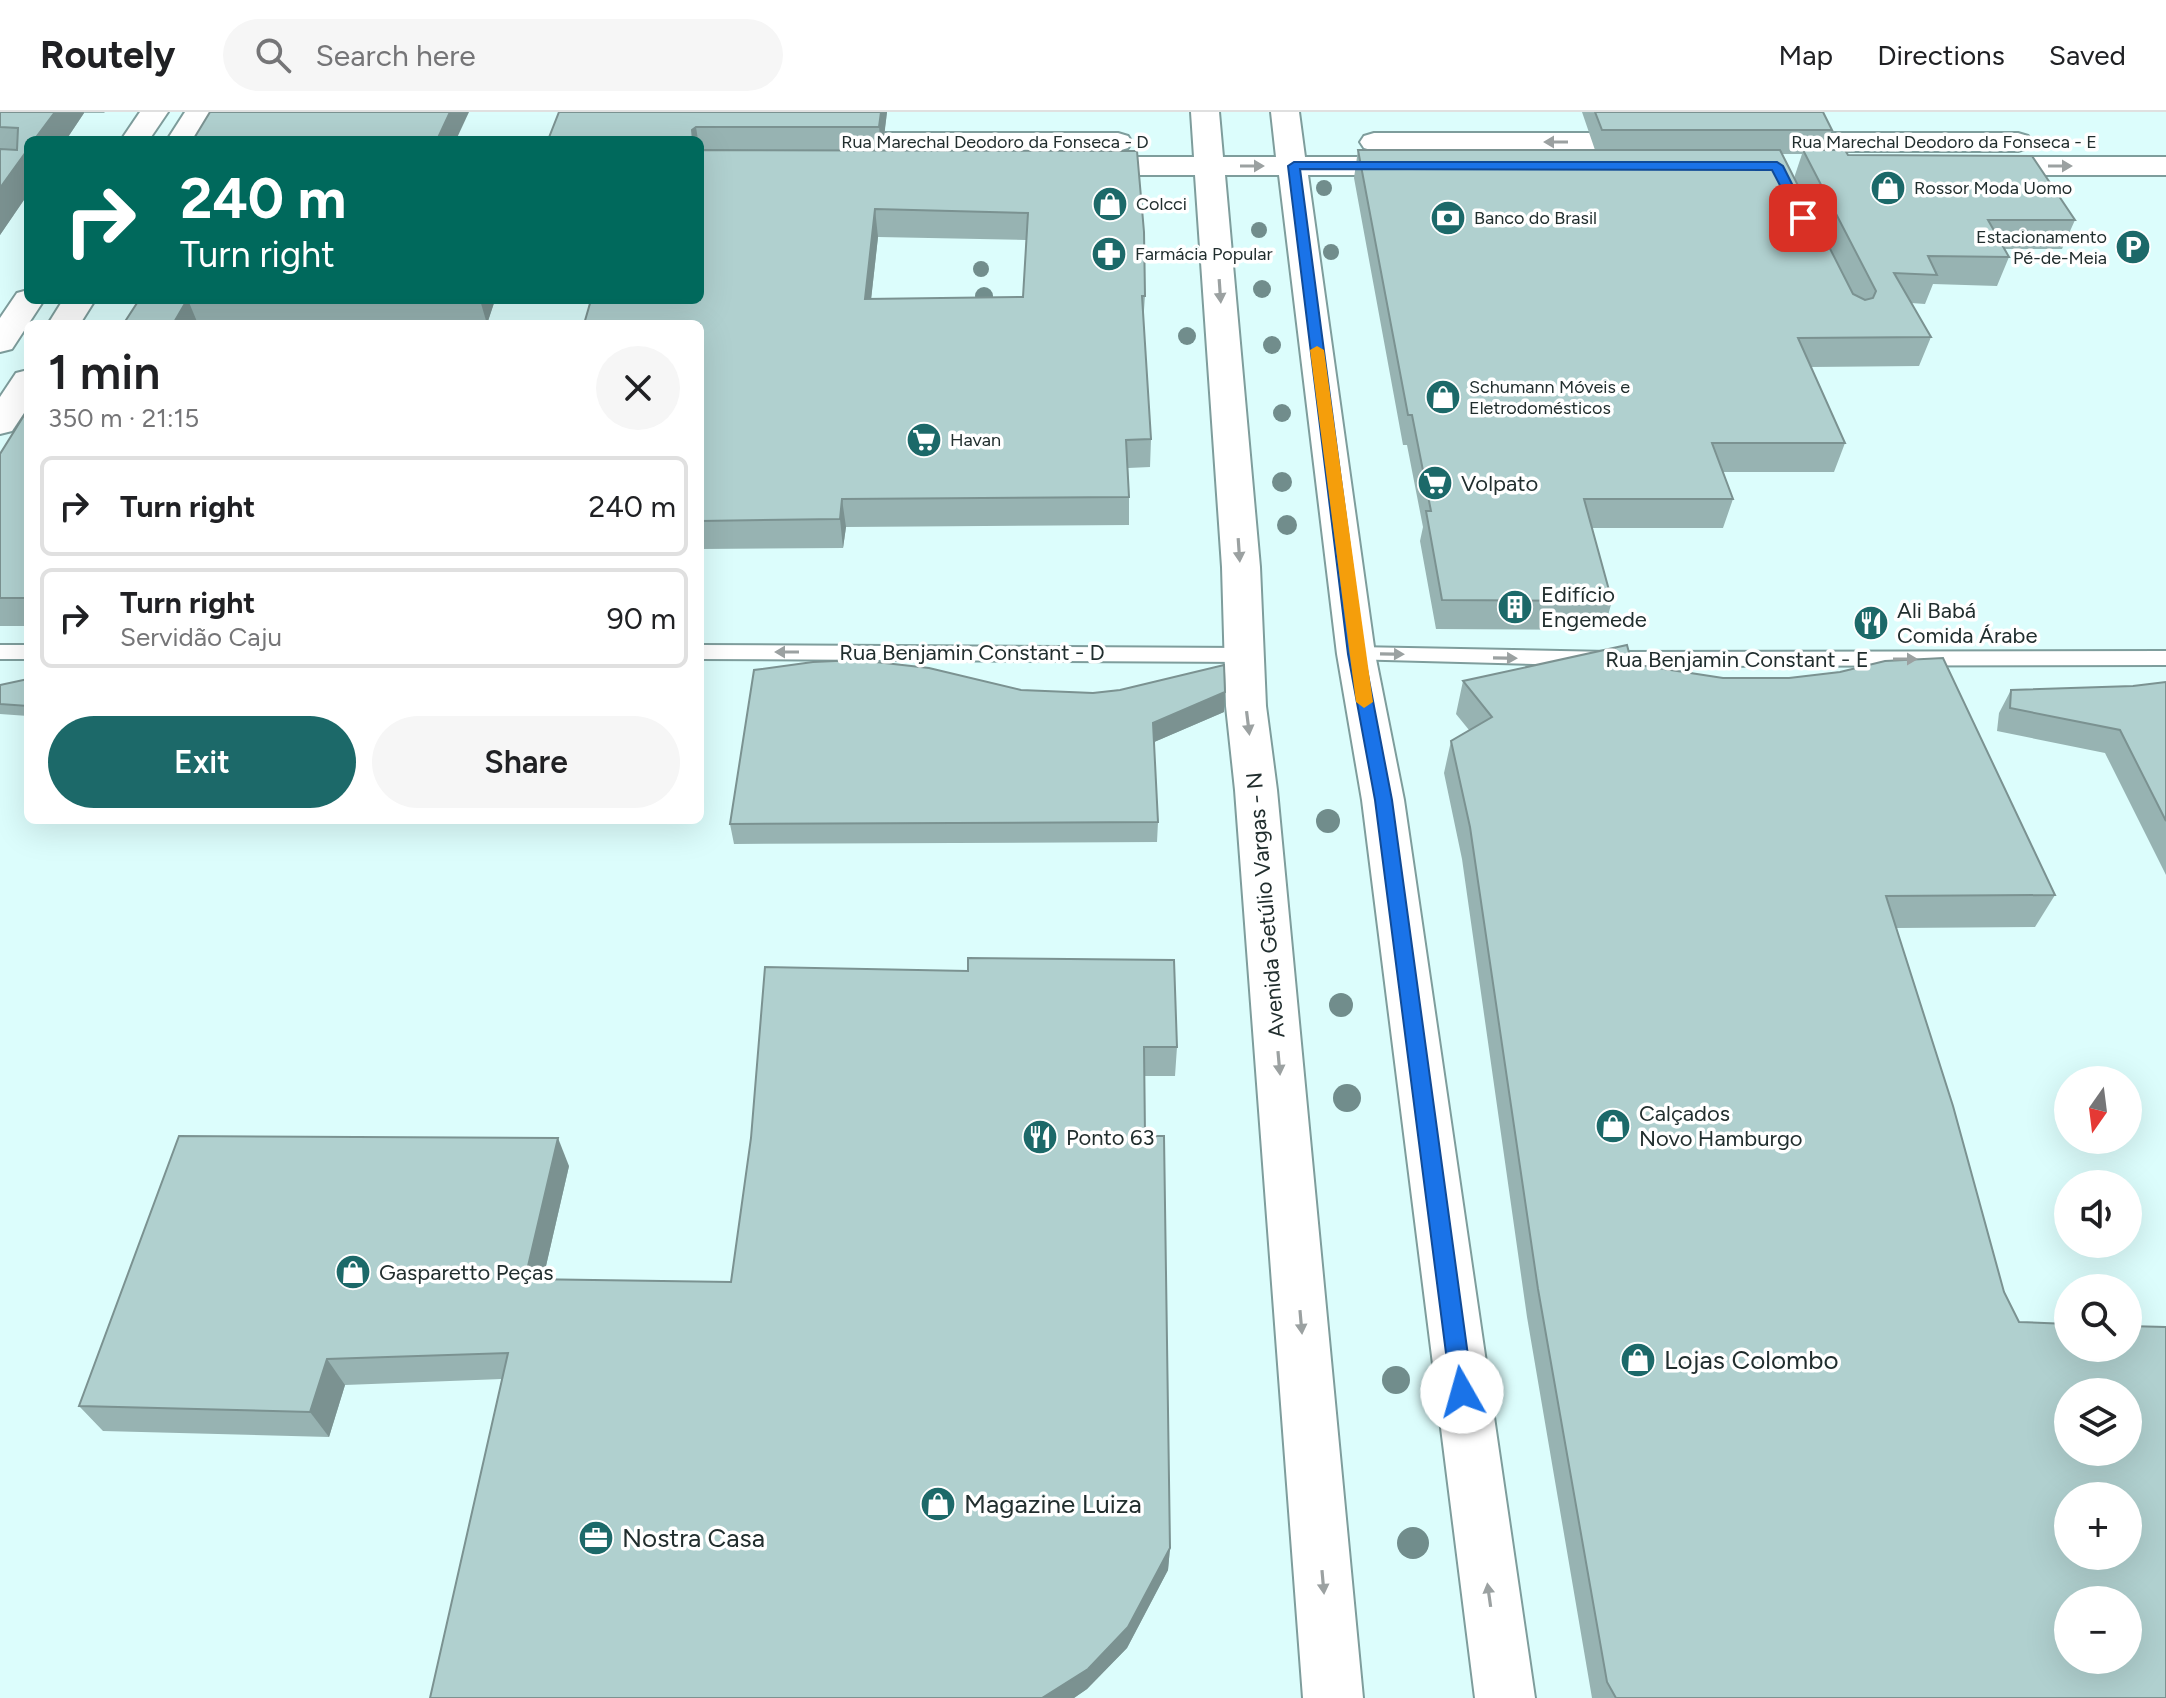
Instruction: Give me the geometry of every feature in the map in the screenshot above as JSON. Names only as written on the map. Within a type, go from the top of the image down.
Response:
[{"type":"street","points":[[138,136],[154,112]]},
{"type":"street","points":[[184,136],[199,112]]},
{"type":"street","name":"Avenida Getúlio Vargas - N","points":[[1205,112],[1241,567],[1246,706],[1259,822],[1333,1698]]},
{"type":"street","points":[[1285,112],[1356,654],[1383,800],[1505,1698]]},
{"type":"street","name":"Rua Marechal Deodoro da Fonseca - D","points":[[704,142],[1209,154]]},
{"type":"street","name":"Rua Marechal Deodoro da Fonseca - E","points":[[1744,142],[2166,142]]},
{"type":"street","points":[[1209,154],[1674,154]]},
{"type":"street","name":"Rua Marechal Deodoro da Fonseca - D","points":[[704,166],[1209,154]]},
{"type":"street","name":"Rua Marechal Deodoro da Fonseca - E","points":[[1761,166],[2166,166]]},
{"type":"street","points":[[0,342],[25,304]]},
{"type":"street","points":[[0,424],[24,386]]},
{"type":"lane","points":[[0,652],[24,652]]},
{"type":"lane","name":"Rua Benjamin Constant - D","points":[[704,652],[1244,655]]},
{"type":"lane","name":"Rua Benjamin Constant - E","points":[[1356,654],[1609,659],[2166,658]]},
{"type":"building","points":[[0,112],[55,112],[37,136],[24,136],[24,155],[0,188],[0,149],[17,150],[18,128],[0,127]]},
{"type":"building","points":[[210,112],[450,112],[439,136],[195,136]]},
{"type":"building","points":[[559,112],[881,112],[879,127],[696,127],[692,130],[693,136],[550,136]]},
{"type":"building","points":[[1595,112],[1823,112],[1832,130],[1602,130]]},
{"type":"building","points":[[704,150],[1137,151],[1144,232],[1145,296],[1142,296],[1151,439],[1126,440],[1129,497],[842,499],[840,519],[704,521],[704,320],[585,320],[590,304],[704,304]],"holes":[[[875,209],[1028,213],[1023,297],[865,299]]]},
{"type":"building","points":[[1358,150],[1780,150],[1853,294],[1865,300],[1873,298],[1876,291],[1803,150],[1845,150],[1848,155],[2032,156],[2075,220],[1988,220],[2009,257],[1928,256],[1937,275],[1894,273],[1931,337],[1798,338],[1845,443],[1712,443],[1733,499],[1584,499],[1612,601],[1442,600],[1426,511],[1431,511],[1412,415],[1408,415]]},
{"type":"building","points":[[136,304],[185,304],[175,320],[126,320]]},
{"type":"building","points":[[24,415],[24,598],[0,598],[0,454]]},
{"type":"building","points":[[1627,645],[1632,664],[1723,678],[1789,678],[1840,672],[1885,661],[1943,658],[2055,895],[1886,896],[1953,1106],[2004,1292],[2019,1322],[2054,1323],[2054,1362],[2142,1362],[2142,1326],[2166,1327],[2166,1698],[1616,1698],[1607,1682],[1538,1289],[1470,827],[1451,741],[1492,717],[1463,681]]},
{"type":"building","points":[[858,660],[929,668],[1021,690],[1093,693],[1120,690],[1224,665],[1225,692],[1153,723],[1158,822],[730,824],[754,670]]},
{"type":"building","points":[[24,680],[24,706],[0,704],[0,685]]},
{"type":"building","points":[[2166,682],[2166,821],[2120,730],[2010,708],[2011,690]]},
{"type":"building","points":[[968,958],[1174,960],[1177,1047],[1144,1047],[1145,1136],[1164,1136],[1170,1548],[1128,1627],[1088,1669],[1042,1698],[430,1698],[508,1353],[327,1359],[310,1412],[79,1406],[179,1136],[558,1138],[525,1279],[731,1282],[751,1138],[765,967],[968,971]]},
{"type":"slow traffic","points":[[1317,350],[1364,702]]},
{"type":"place","name":"Rossor Moda Uomo","points":[[1888,188]]},
{"type":"place","name":"Colcci","points":[[1110,204]]},
{"type":"place","name":"Banco do Brasil","points":[[1448,218]]},
{"type":"place","name":"Estacionamento Pé-de-Meia","points":[[2133,247]]},
{"type":"place","name":"Farmácia Popular","points":[[1109,254]]},
{"type":"place","name":"Schumann Móveis e Eletrodomésticos","points":[[1443,397]]},
{"type":"place","name":"Havan","points":[[924,440]]},
{"type":"place","name":"Volpato","points":[[1435,483]]},
{"type":"place","name":"Edifício Engemede","points":[[1515,607]]},
{"type":"place","name":"Ali Babá Comida Árabe","points":[[1871,623]]},
{"type":"place","name":"Calçados Novo Hamburgo","points":[[1613,1126]]},
{"type":"place","name":"Ponto 63","points":[[1040,1137]]},
{"type":"place","name":"Gasparetto Peças","points":[[353,1272]]},
{"type":"place","name":"Lojas Colombo","points":[[1638,1360]]},
{"type":"place","name":"Magazine Luiza","points":[[938,1504]]},
{"type":"place","name":"Nostra Casa","points":[[596,1538]]},
{"type":"route","points":[[1462,1392],[1383,800],[1356,654],[1294,166],[1777,166],[1803,218]]}]
